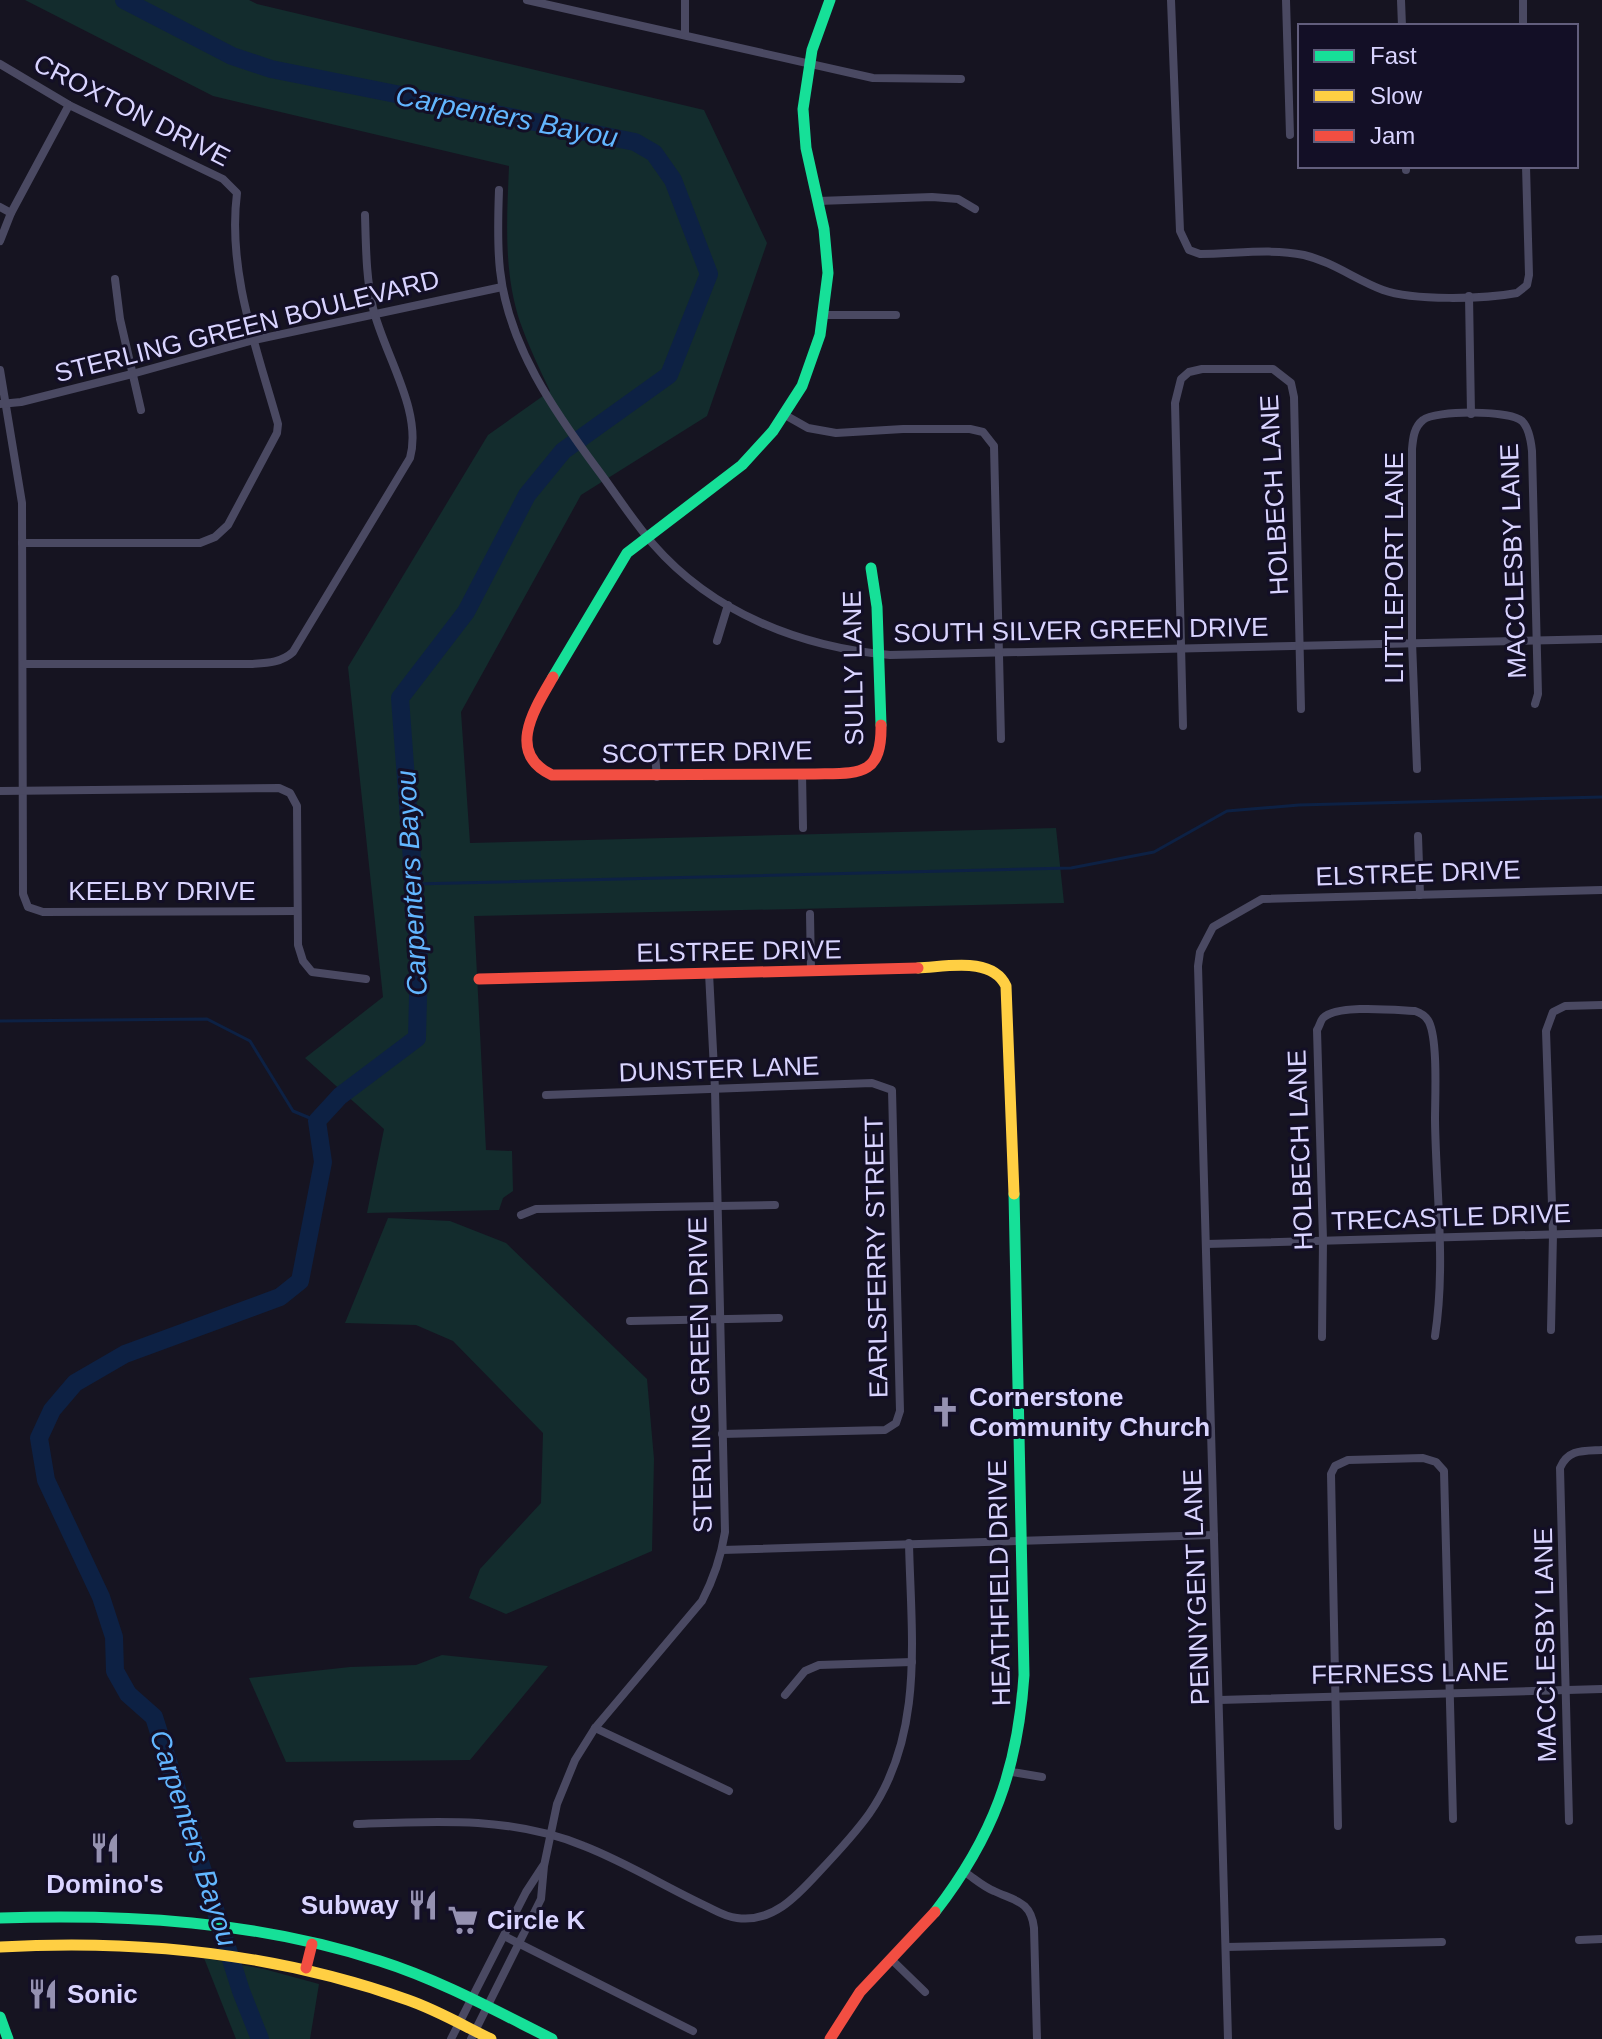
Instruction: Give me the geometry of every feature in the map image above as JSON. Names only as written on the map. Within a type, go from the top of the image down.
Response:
[{"type":"street","points":[[527,0],[549,2],[873,78],[961,79]]},
{"type":"street","points":[[685,0],[685,35]]},
{"type":"street","points":[[647,536],[742,465],[785,415],[802,386],[814,355],[824,315],[827,251],[803,122],[809,63],[830,0]]},
{"type":"street","points":[[1171,0],[1180,231],[1189,250],[1200,254],[1295,254],[1325,262],[1393,293],[1426,297],[1517,293],[1527,285],[1529,275],[1526,168]]},
{"type":"street","points":[[1286,0],[1290,135]]},
{"type":"street","points":[[1401,0],[1402,24]]},
{"type":"street","points":[[1523,0],[1523,24]]},
{"type":"street","name":"CROXTON DRIVE","points":[[0,64],[69,105],[223,179],[237,193],[240,292],[254,340]]},
{"type":"street","points":[[0,241],[11,213],[69,105]]},
{"type":"street","name":"SOUTH SILVER GREEN DRIVE","points":[[499,190],[497,242],[502,287],[524,351],[552,405],[647,536],[683,574],[728,605],[793,637],[878,654],[1602,639]]},
{"type":"street","points":[[818,201],[949,198],[975,209]]},
{"type":"street","points":[[0,207],[11,213]]},
{"type":"street","points":[[23,664],[251,664],[274,662],[287,658],[293,652],[410,458],[414,442],[405,400],[374,313],[369,287],[365,215]]},
{"type":"street","points":[[115,279],[120,319],[141,410]]},
{"type":"street","name":"STERLING GREEN BOULEVARD","points":[[3,404],[132,374],[254,340],[502,287]]},
{"type":"street","points":[[1469,296],[1471,414]]},
{"type":"street","points":[[824,315],[896,315]]},
{"type":"street","points":[[22,543],[200,543],[215,537],[228,525],[277,433],[278,424],[254,340]]},
{"type":"street","name":"HOLBECH LANE","points":[[1180,649],[1176,390],[1189,372],[1202,369],[1273,369],[1291,383],[1294,397],[1301,709]]},
{"type":"street","points":[[0,370],[3,404],[22,503],[24,791]]},
{"type":"street","name":"MACCLESBY LANE","points":[[1471,414],[1512,415],[1527,428],[1532,451],[1538,694],[1535,704]]},
{"type":"street","name":"LITTLEPORT LANE","points":[[1417,769],[1412,642],[1414,433],[1419,422],[1430,415],[1471,414]]},
{"type":"street","points":[[785,415],[808,428],[836,433],[970,429],[983,432],[994,446],[1001,739]]},
{"type":"street","name":"SCOTTER DRIVE","points":[[647,536],[622,561],[528,722],[530,759],[543,772],[552,775],[657,777],[802,773],[863,769],[871,765]]},
{"type":"street","name":"SULLY LANE","points":[[871,568],[877,607],[881,748],[871,765]]},
{"type":"street","points":[[717,641],[728,605]]},
{"type":"street","points":[[1180,649],[1183,726]]},
{"type":"street","points":[[655,755],[657,777]]},
{"type":"street","points":[[802,773],[803,828]]},
{"type":"street","points":[[0,791],[279,788],[290,793],[297,806],[298,945],[303,961],[312,972],[366,979]]},
{"type":"street","name":"KEELBY DRIVE","points":[[24,791],[23,894],[28,907],[43,912],[297,911]]},
{"type":"street","points":[[1418,836],[1420,895]]},
{"type":"street","name":"ELSTREE DRIVE","points":[[1238,911],[1262,899],[1602,890]]},
{"type":"street","name":"PENNYGENT LANE","points":[[1228,2039],[1198,966],[1200,952],[1213,927],[1238,911]]},
{"type":"street","points":[[810,914],[811,971]]},
{"type":"street","name":"ELSTREE DRIVE","points":[[479,979],[960,967],[991,968],[999,972]]},
{"type":"street","name":"HEATHFIELD DRIVE","points":[[830,2039],[870,1980],[930,1918],[966,1873],[993,1823],[1012,1772],[1021,1729],[1024,1703],[1008,1000],[999,972]]},
{"type":"street","name":"STERLING GREEN DRIVE","points":[[473,2035],[541,1899],[544,1866],[565,1783],[595,1728],[702,1601],[715,1577],[722,1550],[725,1532],[715,1089],[709,973]]},
{"type":"street","points":[[1551,1330],[1553,1234],[1546,1031],[1553,1012],[1565,1006],[1602,1005]]},
{"type":"street","name":"HOLBECH LANE","points":[[1322,1337],[1323,1240],[1316,1047],[1317,1030],[1322,1019],[1336,1011],[1401,1010],[1424,1014],[1430,1022],[1439,1237]]},
{"type":"street","name":"DUNSTER LANE","points":[[546,1095],[872,1083],[892,1090]]},
{"type":"street","name":"EARLSFERRY STREET","points":[[722,1434],[885,1430],[896,1423],[900,1411],[892,1090]]},
{"type":"street","points":[[521,1215],[536,1209],[775,1205]]},
{"type":"street","name":"TRECASTLE DRIVE","points":[[1206,1244],[1602,1233]]},
{"type":"street","points":[[1435,1336],[1440,1302],[1439,1237]]},
{"type":"street","points":[[630,1321],[779,1318]]},
{"type":"street","name":"MACCLESBY LANE","points":[[1569,1821],[1560,1468],[1564,1458],[1573,1452],[1602,1450]]},
{"type":"street","points":[[1338,1826],[1331,1474],[1335,1466],[1348,1460],[1423,1458],[1436,1462],[1444,1471],[1453,1819]]},
{"type":"street","points":[[722,1550],[1214,1535]]},
{"type":"street","points":[[357,1824],[465,1822],[521,1827],[582,1844],[727,1917],[759,1918],[771,1914],[794,1897],[848,1841],[891,1776],[910,1706],[909,1543]]},
{"type":"street","points":[[785,1695],[805,1671],[819,1665],[912,1662]]},
{"type":"street","name":"FERNESS LANE","points":[[1219,1700],[1602,1689]]},
{"type":"street","points":[[595,1728],[729,1791]]},
{"type":"street","points":[[1012,1772],[1042,1777]]},
{"type":"street","name":"STERLING GREEN DRIVE","points":[[451,2039],[526,1892],[544,1866]]},
{"type":"street","points":[[966,1873],[994,1891],[1025,1904],[1030,1910],[1034,1928],[1037,2039]]},
{"type":"street","points":[[0,1918],[102,1916],[195,1924],[312,1944],[379,1961],[471,1999],[552,2039]]},
{"type":"street","points":[[504,1936],[693,2031]]},
{"type":"street","points":[[1579,1940],[1602,1939]]},
{"type":"street","points":[[1226,1947],[1442,1942]]},
{"type":"street","points":[[0,1947],[99,1943],[203,1949],[261,1958],[306,1968],[409,2001],[458,2023],[473,2035],[491,2039]]},
{"type":"street","points":[[306,1968],[312,1944]]},
{"type":"street","points":[[892,1960],[925,1992]]},
{"type":"street","points":[[0,2017],[8,2039]]},
{"type":"green space","points":[[25,0],[249,0],[704,110],[767,243],[707,416],[581,495],[461,712],[470,843],[1056,828],[1064,903],[474,916],[486,1150],[512,1151],[513,1191],[503,1198],[499,1210],[367,1213],[384,1129],[305,1058],[383,997],[348,667],[488,435],[550,391],[523,331],[511,283],[507,244],[509,166],[213,96]]},
{"type":"green space","points":[[388,1218],[450,1221],[506,1243],[647,1379],[654,1459],[652,1551],[506,1614],[469,1598],[480,1569],[541,1503],[543,1433],[453,1341],[416,1325],[345,1323]]},
{"type":"green space","points":[[442,1655],[548,1666],[470,1760],[286,1762],[249,1678],[350,1667],[416,1665]]},
{"type":"green space","points":[[204,1958],[264,1969],[319,1984],[310,2039],[236,2039]]},
{"type":"waterway","name":"Carpenters Bayou","points":[[124,0],[232,56],[271,69],[635,142],[654,153],[673,180],[709,274],[669,375],[563,451],[527,495],[466,612],[400,698],[419,955],[417,1038],[340,1096],[317,1121],[323,1162],[300,1281],[280,1297],[125,1354],[75,1383],[52,1410],[39,1438],[46,1480],[101,1597],[114,1637],[115,1671],[128,1694],[154,1717],[241,1991],[260,2039]]},
{"type":"waterway","points":[[414,884],[1071,868],[1154,852],[1227,811],[1299,805],[1602,797]]},
{"type":"waterway","points":[[0,1021],[207,1019],[250,1041],[293,1111],[317,1121]]},
{"type":"traffic: fast","points":[[553,677],[627,553],[742,465],[773,431],[802,386],[820,335],[828,273],[824,229],[806,148],[803,109],[812,50],[830,0]]},
{"type":"traffic: fast","points":[[871,568],[877,607],[881,725]]},
{"type":"traffic: fast","points":[[935,1912],[973,1857],[999,1801],[1016,1741],[1021,1709],[1024,1675],[1014,1194]]},
{"type":"traffic: fast","points":[[0,1918],[144,1919],[287,1937],[380,1961],[424,1977],[552,2039]]},
{"type":"traffic: fast","points":[[0,2017],[8,2039]]},
{"type":"traffic: slow","points":[[918,968],[954,965],[979,967],[990,970],[1006,986],[1014,1194]]},
{"type":"traffic: slow","points":[[0,1947],[104,1945],[258,1960],[358,1984],[408,2000],[491,2039]]},
{"type":"traffic: jam","points":[[553,677],[532,716],[527,742],[530,755],[538,766],[552,775],[855,772],[865,769],[877,754],[881,725]]},
{"type":"traffic: jam","points":[[479,979],[918,968]]},
{"type":"traffic: jam","points":[[830,2039],[860,1992],[935,1912]]},
{"type":"traffic: jam","points":[[306,1968],[312,1944]]},
{"type":"place","name":"Cornerstone Community Church","points":[[945,1412]]},
{"type":"place","name":"Domino's","points":[[105,1848]]},
{"type":"place","name":"Subway","points":[[423,1905]]},
{"type":"place","name":"Circle K","points":[[463,1920]]},
{"type":"place","name":"Sonic","points":[[43,1994]]}]
